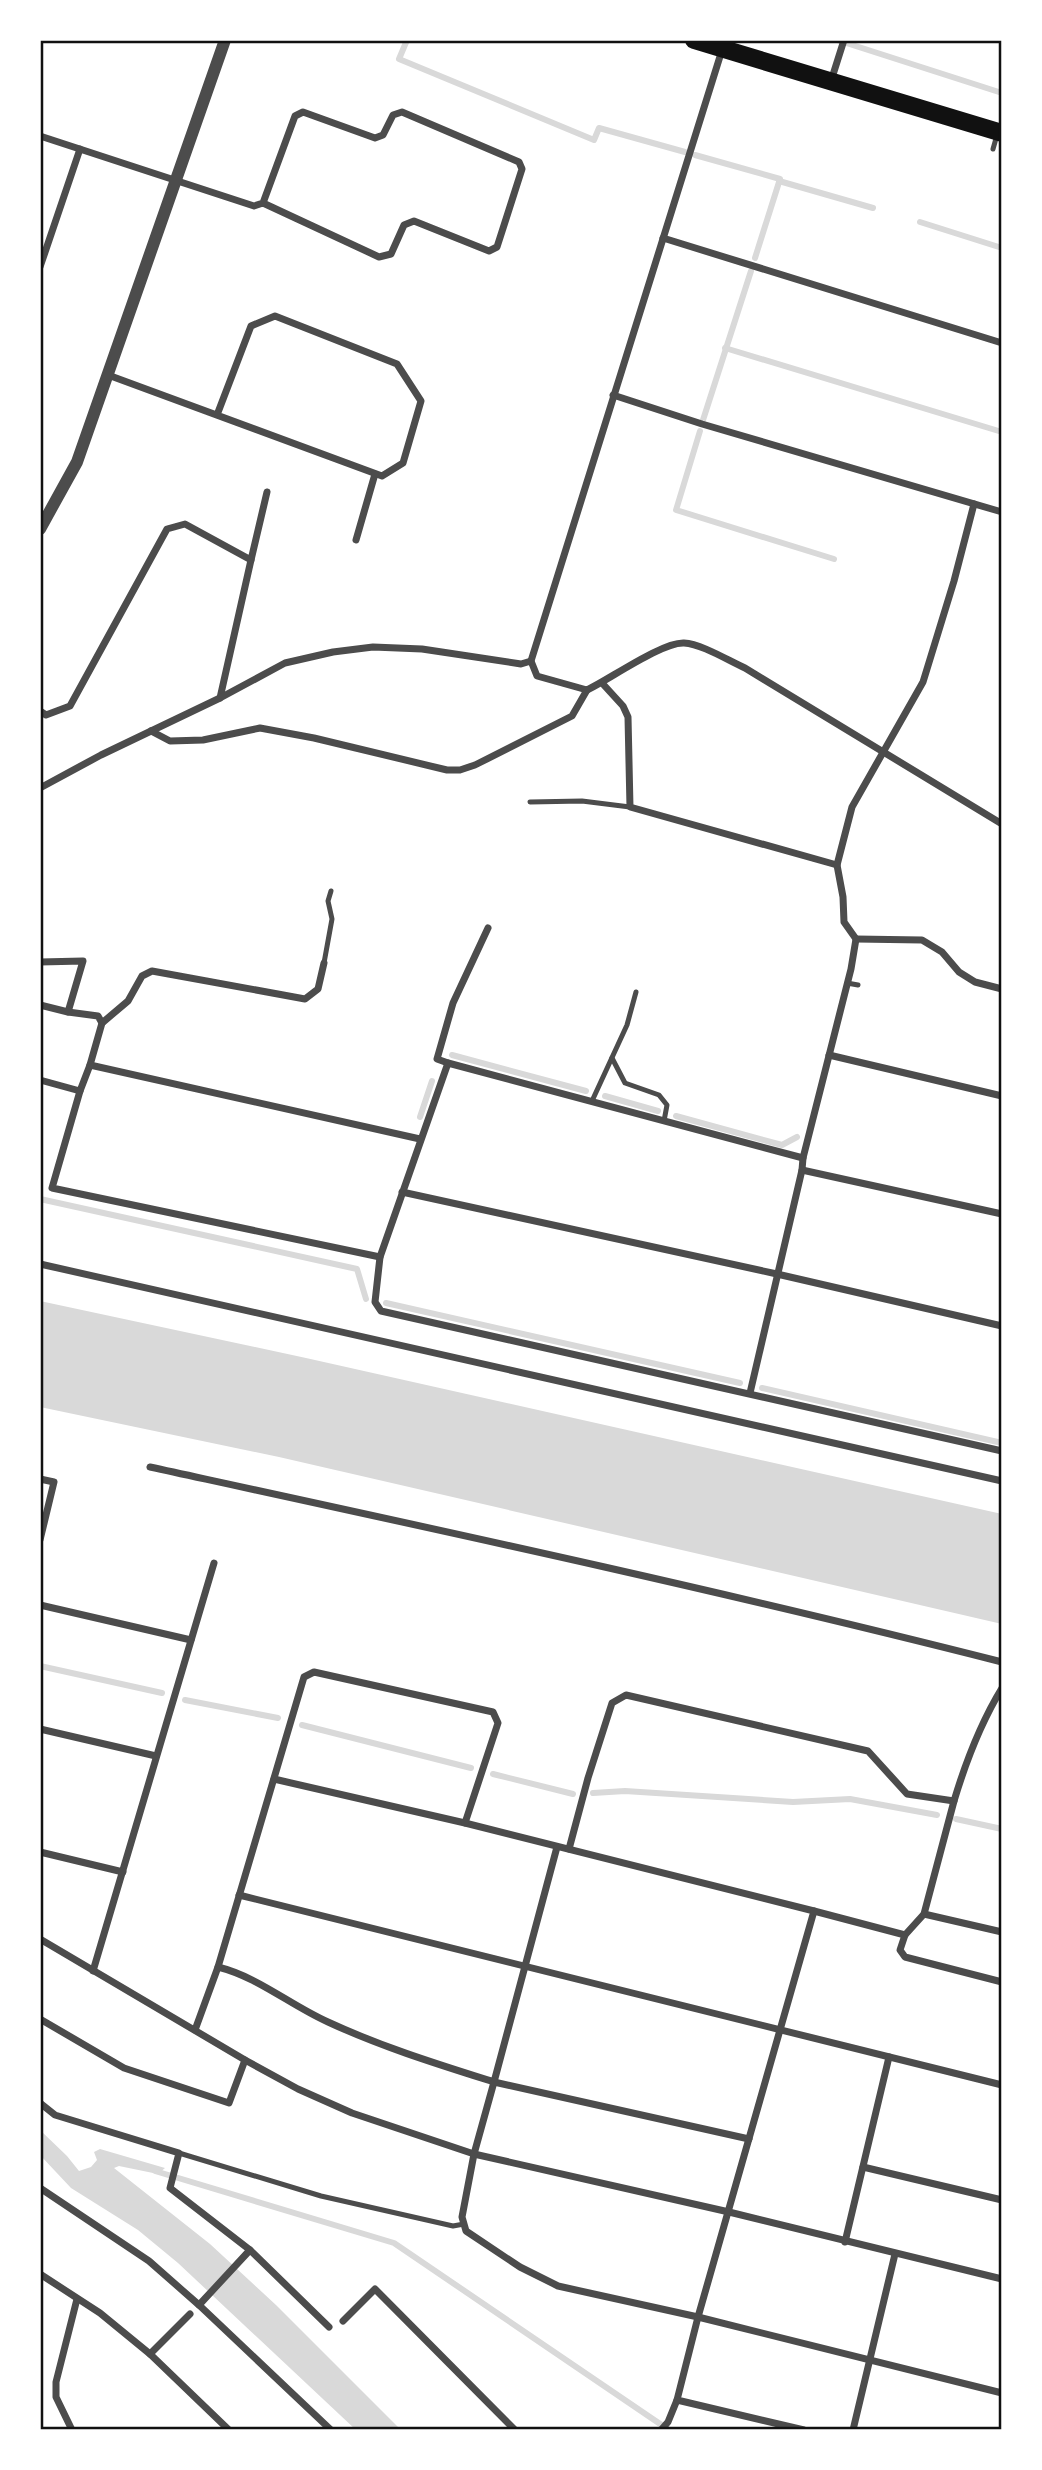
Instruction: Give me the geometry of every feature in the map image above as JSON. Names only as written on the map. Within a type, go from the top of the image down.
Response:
[{"type":"main road","points":[[694,40],[998,138]]},
{"type":"street","points":[[40,529],[76,462],[106,368],[225,40]]},
{"type":"street","points":[[831,82],[844,40]]},
{"type":"street","points":[[587,690],[537,676],[531,661],[602,418],[613,395],[714,82],[722,49]]},
{"type":"street","points":[[391,111],[402,112],[519,162],[522,169],[497,247],[489,251],[414,218],[404,225],[391,254],[379,257],[274,212],[263,203],[295,116],[303,112],[375,138],[383,135],[391,111]]},
{"type":"street","points":[[40,136],[254,206],[263,203]]},
{"type":"street","points":[[40,267],[80,149]]},
{"type":"street","points":[[663,237],[1002,343]]},
{"type":"street","points":[[106,368],[217,415],[383,476],[403,463],[419,422],[421,401],[397,364],[275,316],[251,326],[217,415]]},
{"type":"street","points":[[613,395],[740,436],[1002,512]]},
{"type":"street","points":[[356,540],[375,474]]},
{"type":"street","points":[[220,698],[267,492]]},
{"type":"street","points":[[750,1393],[856,939],[844,922],[837,865],[852,807],[923,682],[974,504]]},
{"type":"street","points":[[40,711],[46,715],[70,706],[167,529],[185,524],[251,560]]},
{"type":"street","points":[[151,731],[170,741],[203,740],[260,728],[447,770],[460,770],[572,716],[587,690],[648,655],[683,643],[745,668],[1002,824]]},
{"type":"street","points":[[40,788],[100,755],[220,698],[285,663],[333,652],[373,647],[422,649],[447,656],[521,664],[531,661]]},
{"type":"street","points":[[602,683],[623,706],[628,717],[630,807],[837,865]]},
{"type":"street","points":[[488,928],[453,1003],[437,1059],[803,1158]]},
{"type":"street","points":[[856,939],[922,940],[943,952],[959,972],[975,982],[1002,989]]},
{"type":"street","points":[[40,962],[83,961],[68,1012]]},
{"type":"street","points":[[324,963],[318,989],[305,999],[152,971],[142,976],[128,1001],[103,1023],[52,1188],[380,1257]]},
{"type":"street","points":[[40,1005],[98,1016],[103,1023]]},
{"type":"street","points":[[829,1055],[1002,1096]]},
{"type":"street","points":[[448,1063],[380,1257],[375,1301],[381,1311],[1002,1451]]},
{"type":"street","points":[[90,1065],[420,1139]]},
{"type":"street","points":[[40,1080],[80,1091]]},
{"type":"street","points":[[802,1170],[1002,1214]]},
{"type":"street","points":[[402,1192],[778,1274],[978,1325],[1002,1326]]},
{"type":"street","points":[[40,1264],[1002,1481]]},
{"type":"street","points":[[150,1467],[607,1567],[1002,1662]]},
{"type":"street","points":[[40,1479],[54,1482],[40,1540]]},
{"type":"street","points":[[93,1971],[214,1563]]},
{"type":"street","points":[[40,1605],[191,1640]]},
{"type":"street","points":[[195,2030],[218,1967],[304,1677],[314,1672],[493,1712],[498,1723],[465,1822]]},
{"type":"street","points":[[1002,1688],[968,1755],[924,1914],[905,1935],[900,1950],[905,1957],[1002,1982]]},
{"type":"street","points":[[569,1849],[612,1703],[626,1695],[868,1751],[906,1794],[954,1801]]},
{"type":"street","points":[[40,1729],[156,1756]]},
{"type":"street","points":[[274,1779],[465,1822],[905,1935]]},
{"type":"street","points":[[557,1847],[474,2154],[461,2217],[466,2231],[520,2267],[558,2286],[698,2317],[1002,2393]]},
{"type":"street","points":[[40,1852],[123,1872]]},
{"type":"street","points":[[239,1895],[1002,2085]]},
{"type":"street","points":[[661,2430],[668,2422],[677,2400],[698,2317],[814,1910]]},
{"type":"street","points":[[924,1914],[1002,1932]]},
{"type":"street","points":[[40,1939],[245,2060],[298,2089],[352,2113],[474,2154],[729,2212],[1002,2279]]},
{"type":"street","points":[[218,1967],[239,1972],[325,2021],[407,2055],[495,2082],[749,2139]]},
{"type":"street","points":[[40,2018],[124,2068],[229,2103],[245,2060]]},
{"type":"street","points":[[845,2242],[888,2057]]},
{"type":"street","points":[[40,2103],[55,2115],[179,2153],[170,2188],[250,2250],[329,2326]]},
{"type":"street","points":[[863,2166],[1002,2200]]},
{"type":"street","points":[[40,2188],[149,2260],[201,2302],[331,2430]]},
{"type":"street","points":[[201,2302],[250,2250]]},
{"type":"street","points":[[853,2430],[895,2254]]},
{"type":"street","points":[[40,2274],[100,2313],[150,2354],[229,2430]]},
{"type":"street","points":[[343,2321],[374,2289],[515,2430]]},
{"type":"street","points":[[72,2430],[56,2397],[56,2382],[77,2299]]},
{"type":"street","points":[[150,2354],[190,2314]]},
{"type":"street","points":[[677,2400],[804,2430]]},
{"type":"lane","points":[[409,383],[417,378]]},
{"type":"lane","points":[[530,802],[582,801],[630,807]]},
{"type":"lane","points":[[324,963],[332,919],[328,901],[331,891]]},
{"type":"lane","points":[[847,983],[858,985]]},
{"type":"lane","points":[[593,1101],[627,1025],[636,992]]},
{"type":"lane","points":[[612,1058],[625,1083],[659,1095],[667,1105],[664,1121]]},
{"type":"lane","points":[[179,2153],[321,2196],[453,2226],[464,2224]]},
{"type":"shaded area","points":[[40,1301],[1002,1514],[1002,1624],[279,1457],[40,1407]]},
{"type":"shaded area","points":[[40,2130],[79,2171],[91,2167],[97,2160],[94,2152],[100,2149],[165,2168],[158,2174],[119,2166],[114,2168],[210,2244],[276,2305],[401,2430],[356,2430],[178,2263],[138,2230],[71,2188],[40,2155]]},
{"type":"waterway","points":[[407,40],[399,59],[594,140],[599,128],[685,152]]},
{"type":"waterway","points":[[837,40],[1002,93]]},
{"type":"waterway","points":[[695,155],[780,179],[755,258]]},
{"type":"waterway","points":[[779,181],[873,208]]},
{"type":"waterway","points":[[920,222],[1002,248]]},
{"type":"waterway","points":[[703,420],[751,271]]},
{"type":"waterway","points":[[725,348],[1002,432]]},
{"type":"waterway","points":[[700,431],[676,510],[834,559]]},
{"type":"waterway","points":[[452,1055],[586,1091]]},
{"type":"waterway","points":[[420,1117],[432,1081]]},
{"type":"waterway","points":[[605,1096],[658,1111]]},
{"type":"waterway","points":[[676,1116],[782,1145],[797,1137]]},
{"type":"waterway","points":[[40,1199],[357,1269],[366,1299]]},
{"type":"waterway","points":[[386,1303],[740,1383]]},
{"type":"waterway","points":[[762,1388],[1002,1443]]},
{"type":"waterway","points":[[40,1666],[162,1693]]},
{"type":"waterway","points":[[185,1700],[278,1718]]},
{"type":"waterway","points":[[302,1725],[471,1768]]},
{"type":"waterway","points":[[493,1774],[573,1794]]},
{"type":"waterway","points":[[593,1793],[625,1791],[793,1802],[850,1799],[937,1815]]},
{"type":"waterway","points":[[956,1819],[1002,1829]]},
{"type":"waterway","points":[[155,2171],[394,2243],[669,2430]]}]
